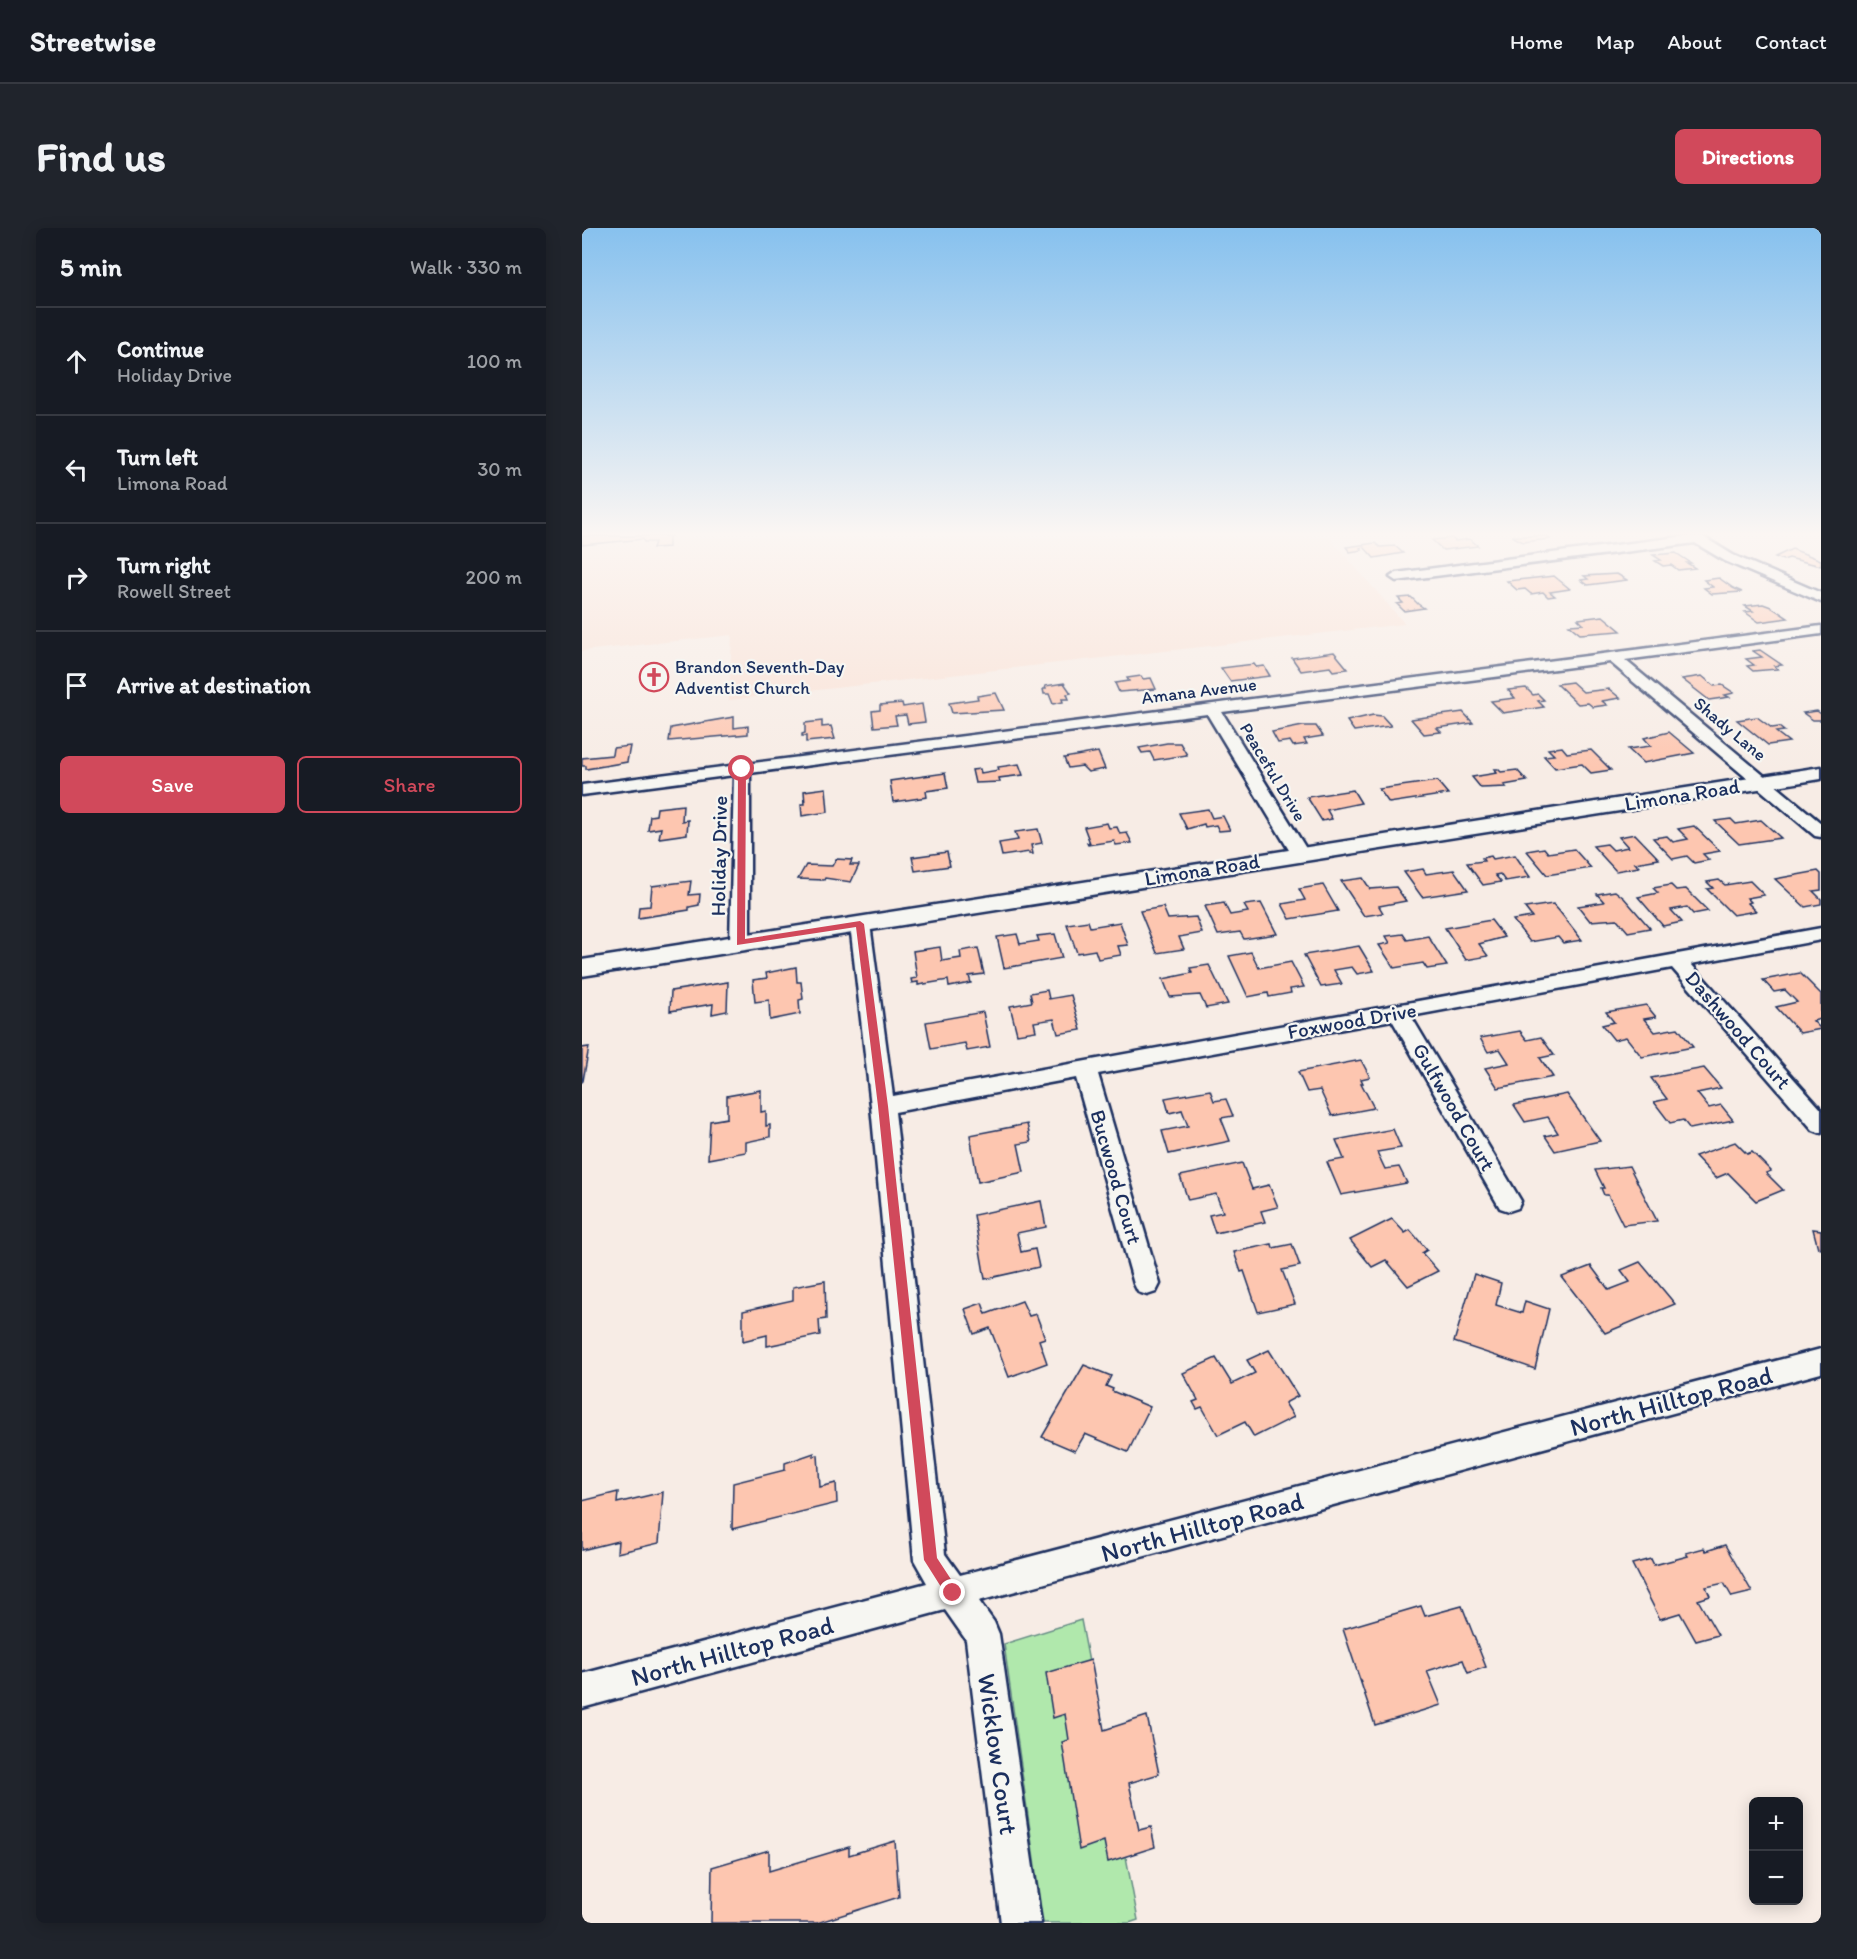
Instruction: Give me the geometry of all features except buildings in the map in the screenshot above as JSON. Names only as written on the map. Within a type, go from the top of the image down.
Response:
[{"type":"street","name":"Amana Avenue","points":[[582,790],[1821,630]]},
{"type":"street","name":"Shady Lane","points":[[1613,657],[1821,832]]},
{"type":"street","name":"Peaceful Drive","points":[[1212,710],[1300,855]]},
{"type":"street","name":"Holiday Drive","points":[[740,943],[742,769]]},
{"type":"street","name":"Limona Road","points":[[582,968],[1821,773]]},
{"type":"street","name":"Wicklow Court","points":[[860,924],[883,1106],[930,1560],[982,1634],[1022,1923]]},
{"type":"street","name":"Foxwood Drive","points":[[883,1106],[1821,934]]},
{"type":"street","name":"Dashwood Court","points":[[1678,962],[1821,1124]]},
{"type":"street","name":"Gulfwood Court","points":[[1398,1012],[1509,1201]]},
{"type":"street","name":"Bucwood Court","points":[[1084,1069],[1147,1284]]},
{"type":"street","name":"North Hilltop Road","points":[[582,1691],[1821,1361]]},
{"type":"shaded area","points":[[582,615],[1397,615],[1405,624],[729,700],[732,635],[582,651]]},
{"type":"green space","points":[[1081,1620],[1138,1920],[1129,1923],[1043,1923],[1004,1644]]},
{"type":"place","name":"Brandon Seventh-Day Adventist Church","points":[[654,677]]},
{"type":"route","points":[[742,769],[740,943],[860,924],[883,1106],[930,1560],[953,1593]]}]
